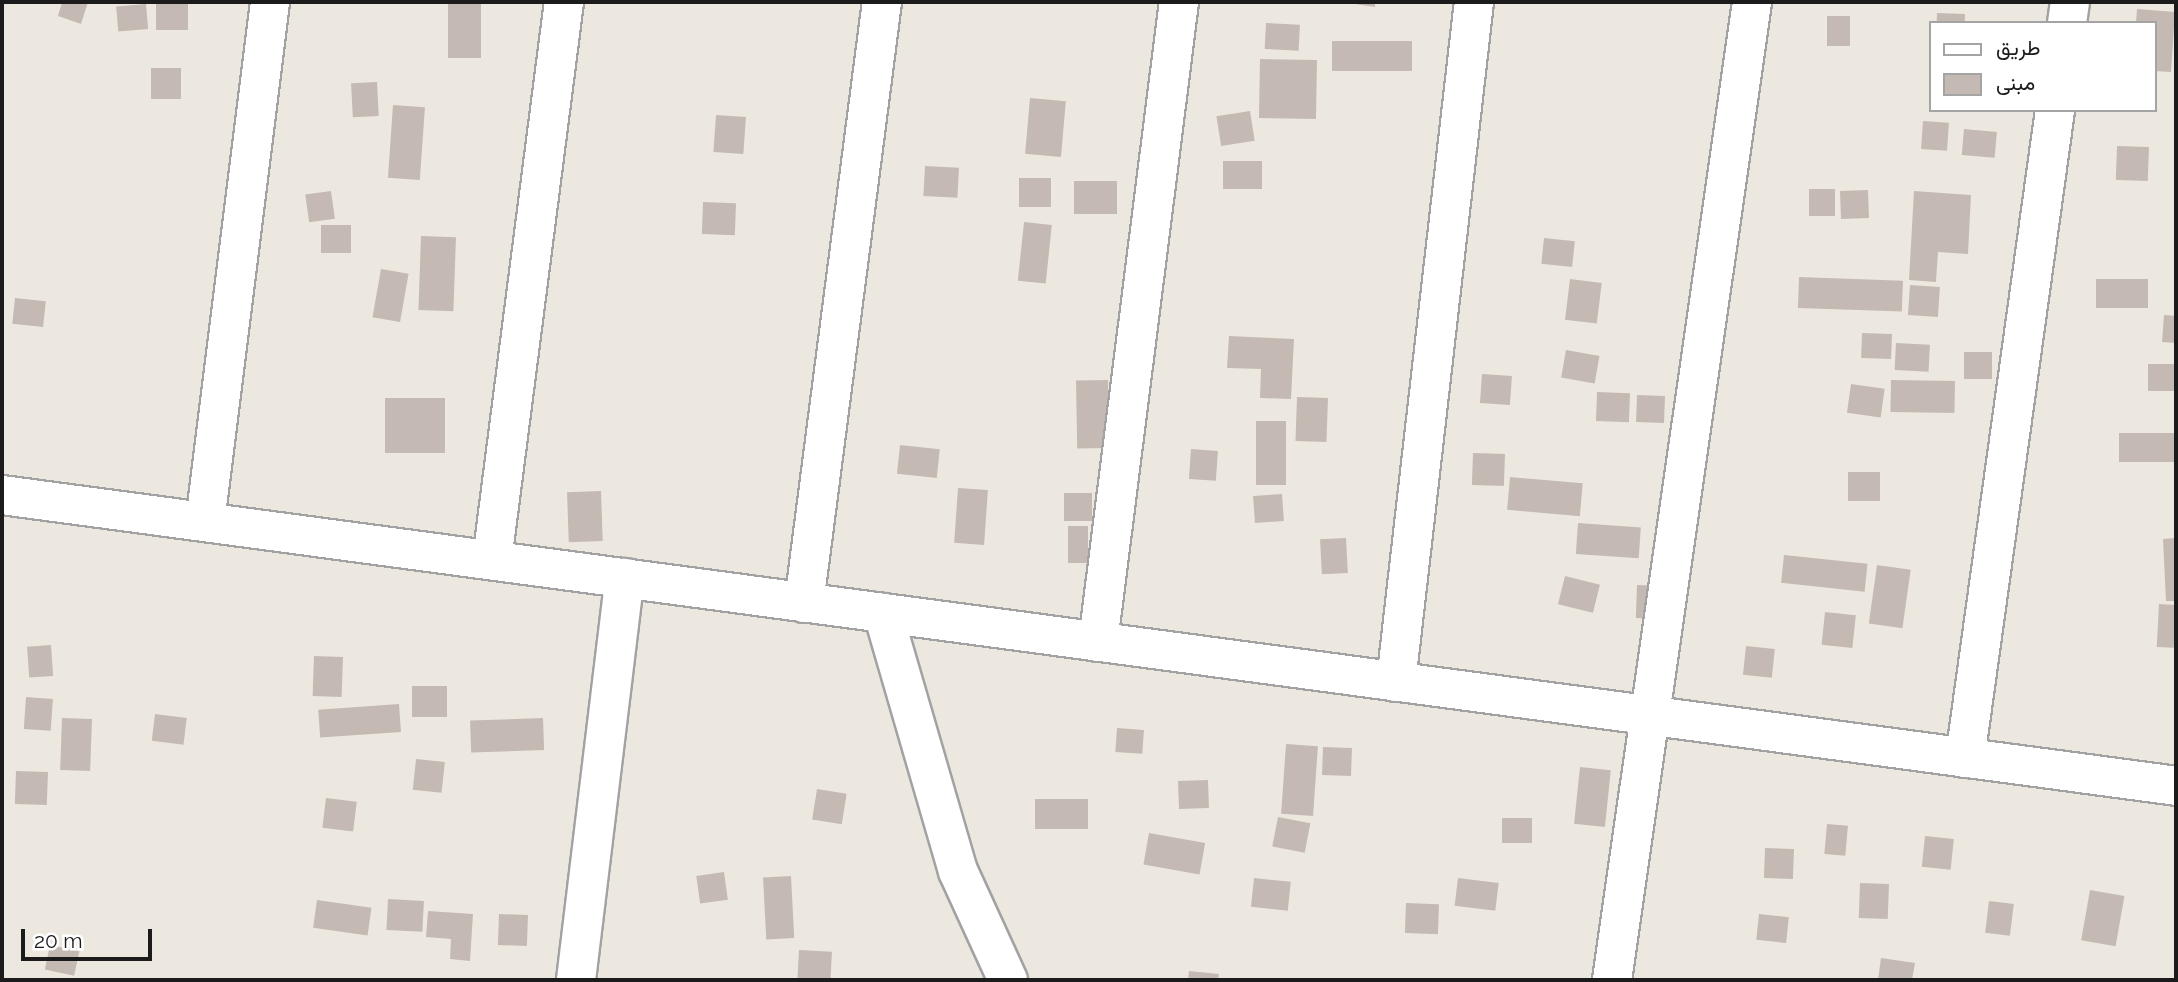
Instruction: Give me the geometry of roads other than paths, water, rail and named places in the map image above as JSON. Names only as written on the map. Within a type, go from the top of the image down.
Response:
[{"type":"street","points":[[205,522],[270,2]]},
{"type":"street","points":[[492,561],[564,2]]},
{"type":"street","points":[[804,603],[882,2]]},
{"type":"street","points":[[1098,642],[1179,2]]},
{"type":"street","points":[[1396,682],[1474,2]]},
{"type":"street","points":[[1612,980],[1752,2]]},
{"type":"street","points":[[2067,21],[2070,2]]},
{"type":"street","points":[[1965,758],[2055,112]]},
{"type":"street","points":[[2,495],[2176,786]]},
{"type":"street","points":[[576,980],[625,578]]},
{"type":"street","points":[[883,613],[958,871],[1008,980]]}]
